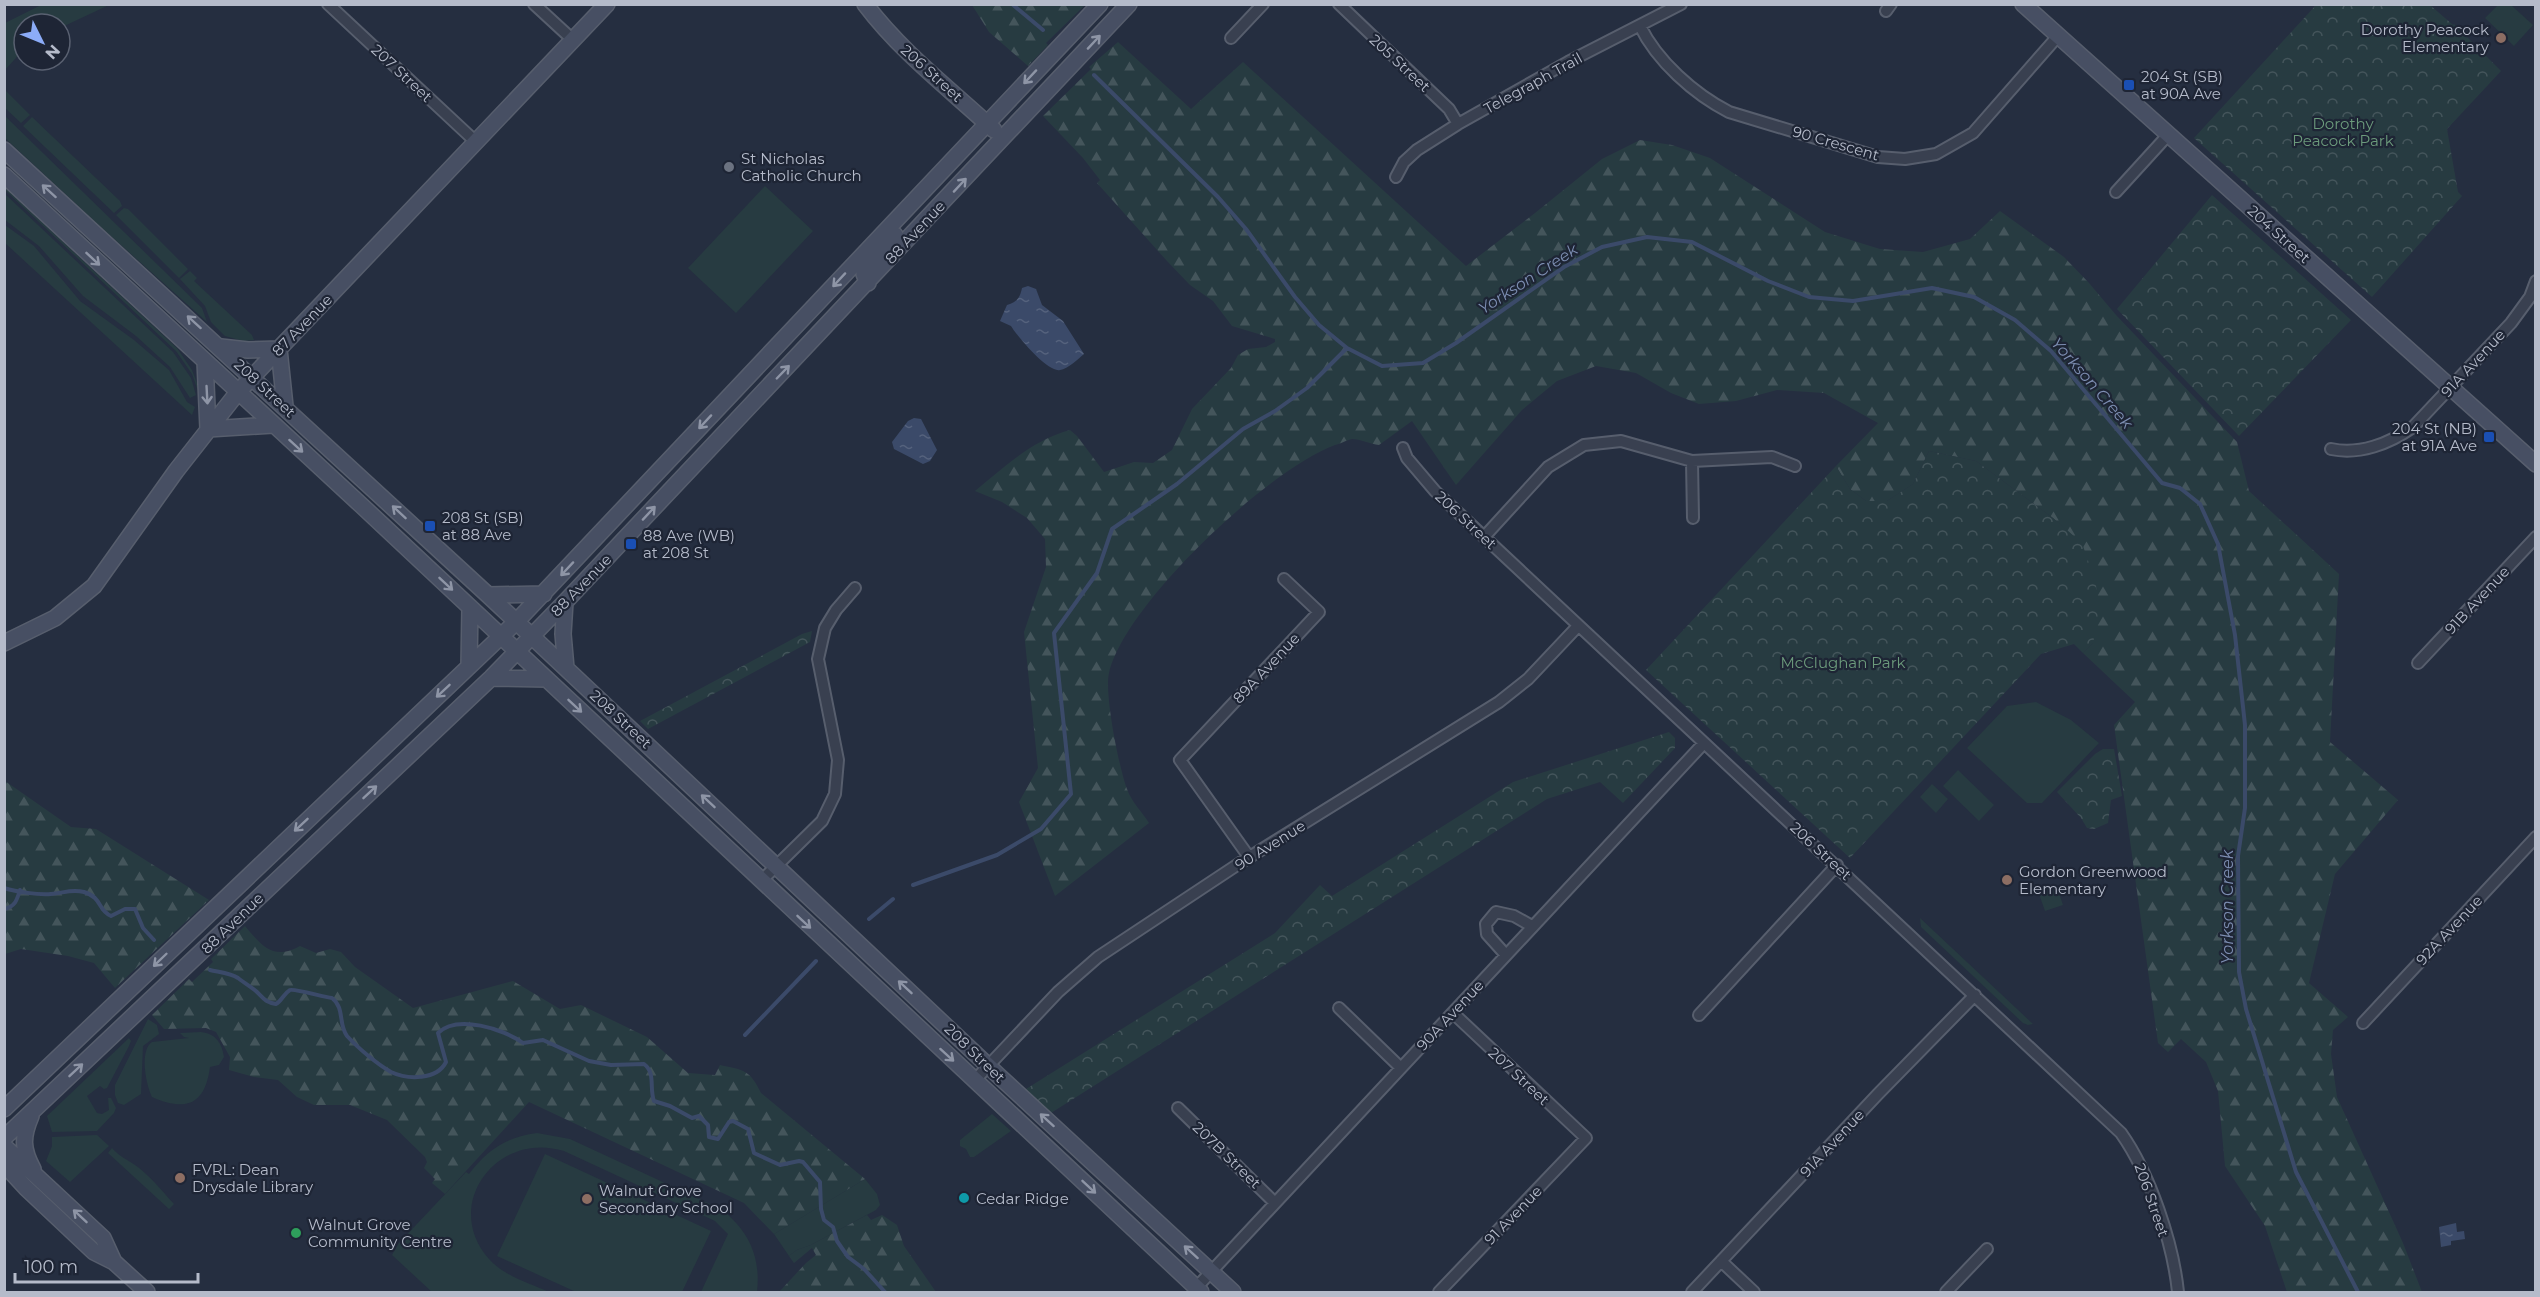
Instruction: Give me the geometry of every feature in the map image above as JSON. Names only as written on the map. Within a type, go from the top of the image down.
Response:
[{"type":"main road","name":"87 Avenue","points":[[4,643],[55,618],[94,586],[208,429],[252,376],[607,4]]},
{"type":"main road","name":"206 Street","points":[[865,4],[915,61],[936,76],[1003,138]]},
{"type":"main road","name":"88 Avenue","points":[[4,1109],[11,1099],[544,594],[1100,4]]},
{"type":"main road","name":"88 Avenue","points":[[4,1138],[491,678],[868,283],[1130,4]]},
{"type":"main road","name":"204 Street","points":[[2023,4],[2535,464]]},
{"type":"main road","name":"208 Street","points":[[4,150],[517,621],[988,1066],[1233,1293]]},
{"type":"main road","name":"208 Street","points":[[4,175],[470,607],[1198,1290]]},
{"type":"main road","points":[[868,283],[864,274],[866,268],[920,206],[928,186]]},
{"type":"main road","points":[[221,347],[248,350],[279,349],[285,406]]},
{"type":"main road","points":[[205,361],[208,429],[273,425]]},
{"type":"main road","points":[[488,595],[544,594]]},
{"type":"main road","points":[[565,602],[563,634],[566,668]]},
{"type":"main road","points":[[469,666],[470,607]]},
{"type":"main road","points":[[491,678],[546,679]]},
{"type":"main road","points":[[33,1110],[24,1132],[22,1145],[37,1177]]},
{"type":"main road","points":[[4,1146],[104,1239],[114,1262]]},
{"type":"main road","points":[[4,1164],[94,1252],[114,1262],[147,1293]]},
{"type":"main road","points":[[4,1177],[26,1188]]},
{"type":"street","name":"207 Street","points":[[328,4],[476,142]]},
{"type":"street","points":[[534,4],[573,40]]},
{"type":"street","points":[[1231,38],[1263,4]]},
{"type":"street","name":"205 Street","points":[[1339,4],[1449,109],[1458,124]]},
{"type":"street","name":"Telegraph Trail","points":[[1396,177],[1404,162],[1417,150],[1458,124],[1681,4]]},
{"type":"street","name":"90 Crescent","points":[[1640,26],[1656,52],[1711,102],[1729,112],[1878,157],[1905,159],[1936,154],[1973,133],[2058,36]]},
{"type":"street","points":[[2116,192],[2168,135]]},
{"type":"street","name":"91A Avenue","points":[[2331,449],[2348,453],[2365,449],[2402,435],[2413,428],[2511,323],[2530,297],[2535,281]]},
{"type":"street","points":[[1484,537],[1548,467],[1584,445],[1621,441],[1692,460],[1772,457],[1795,466]]},
{"type":"street","name":"206 Street","points":[[1403,448],[1407,458],[1427,484],[2115,1127],[2132,1149],[2152,1192],[2171,1256],[2178,1293]]},
{"type":"street","points":[[1692,460],[1693,518]]},
{"type":"street","name":"91B Avenue","points":[[2418,663],[2535,537]]},
{"type":"street","name":"89A Avenue","points":[[1249,857],[1180,760],[1319,612],[1284,579]]},
{"type":"street","points":[[761,881],[822,821],[836,794],[838,760],[818,659],[825,628],[836,610],[855,588]]},
{"type":"street","name":"90 Avenue","points":[[975,1080],[1082,970],[1249,857],[1510,694],[1528,679],[1578,626]]},
{"type":"street","name":"90A Avenue","points":[[1198,1290],[1211,1271],[1704,743]]},
{"type":"street","name":"92A Avenue","points":[[2363,1023],[2535,837]]},
{"type":"street","points":[[1699,1015],[1837,865]]},
{"type":"street","points":[[1505,954],[1487,934],[1486,924],[1496,912],[1514,916],[1532,926]]},
{"type":"street","name":"91A Avenue","points":[[1692,1293],[1975,995]]},
{"type":"street","points":[[1339,1008],[1401,1068]]},
{"type":"street","name":"207 Street","points":[[1452,1013],[1586,1138]]},
{"type":"street","name":"207B Street","points":[[1178,1108],[1275,1203]]},
{"type":"street","name":"91 Avenue","points":[[1439,1293],[1586,1138]]},
{"type":"street","points":[[1946,1293],[1987,1249]]},
{"type":"street","points":[[1721,1261],[1754,1293]]},
{"type":"green space","name":"Dorothy Peacock Park","points":[[2317,4],[2430,5],[2454,24],[2501,71],[2447,129],[2458,192],[2462,196],[2372,297],[2194,138]]},
{"type":"green space","points":[[41,5],[109,5],[72,22],[72,12],[27,12]]},
{"type":"green space","points":[[972,5],[1085,5],[1046,43],[1048,45],[1028,66],[989,32]]},
{"type":"green space","points":[[2498,5],[2511,5],[2533,25],[2514,46],[2485,18]]},
{"type":"green space","points":[[12,20],[12,62],[5,70],[5,23]]},
{"type":"green space","points":[[1118,42],[1191,109],[1243,62],[1466,266],[1602,159],[1640,140],[1672,145],[1710,158],[1825,232],[1880,249],[1923,252],[1970,239],[2000,211],[2064,257],[2237,442],[2249,491],[2339,574],[2330,742],[2398,800],[2335,874],[2309,983],[2348,1017],[2333,1030],[2331,1054],[2337,1097],[2403,1243],[2422,1292],[2287,1292],[2265,1226],[2225,1166],[2218,1091],[2206,1062],[2181,1039],[2168,1052],[2158,1043],[2114,725],[2135,702],[2083,653],[2093,643],[2082,544],[2053,518],[1976,461],[1929,451],[1913,484],[1887,501],[1866,501],[1850,489],[1836,466],[1878,423],[1824,393],[1777,390],[1736,401],[1699,404],[1671,393],[1636,373],[1596,366],[1557,381],[1522,410],[1456,485],[1412,421],[1379,445],[1352,439],[1307,459],[1274,481],[1203,542],[1170,577],[1142,612],[1121,644],[1109,673],[1108,683],[1113,730],[1127,789],[1149,823],[1055,896],[1019,802],[1038,768],[1024,632],[1046,567],[1045,539],[1027,518],[1002,502],[975,491],[1031,447],[1070,430],[1104,472],[1134,462],[1153,463],[1172,450],[1192,409],[1231,368],[1238,355],[1248,349],[1266,347],[1275,342],[1275,339],[1232,326],[1213,301],[1190,285],[1167,261],[1097,183],[1100,180],[1083,158],[1043,116],[1091,69],[1089,67]]},
{"type":"green space","points":[[5,90],[30,115],[21,123],[5,108]]},
{"type":"green space","points":[[4,115],[202,308],[207,322],[5,138]]},
{"type":"green space","points":[[32,117],[120,201],[122,206],[114,213],[23,126]]},
{"type":"green space","points":[[765,186],[813,231],[736,313],[688,268]]},
{"type":"green space","points":[[4,187],[177,348],[192,370],[200,391],[198,391],[192,374],[176,351]]},
{"type":"green space","points":[[5,194],[173,352],[191,378],[196,395],[190,398],[170,367],[136,336],[83,296],[39,246],[5,220]]},
{"type":"green space","points":[[2212,195],[2351,320],[2239,436],[2117,309]]},
{"type":"green space","points":[[124,208],[128,209],[188,269],[179,278],[116,215]]},
{"type":"green space","points":[[5,225],[34,246],[80,301],[134,340],[169,370],[187,402],[195,407],[192,415],[5,243]]},
{"type":"green space","points":[[190,271],[197,278],[194,281],[252,335],[254,340],[243,341],[225,336],[211,322],[205,306],[180,279]]},
{"type":"green space","name":"McClughan Park","points":[[1929,451],[1976,461],[2053,518],[2082,543],[2096,584],[2098,619],[2093,643],[2083,653],[2074,644],[2041,654],[1850,858],[1646,670],[1836,466],[1850,489],[1866,501],[1887,501],[1913,484]]},
{"type":"green space","points":[[812,631],[810,642],[648,729],[640,721],[802,634]]},
{"type":"green space","points":[[2036,702],[2071,720],[2099,743],[2042,803],[2027,803],[1967,748],[2007,706]]},
{"type":"green space","points":[[1669,732],[1675,738],[1675,748],[1623,803],[1600,782],[1547,799],[1051,1113],[1026,1089],[1275,933],[1320,885],[1332,896],[1513,782]]},
{"type":"green space","points":[[2103,749],[2114,749],[2122,796],[2111,800],[2108,823],[2094,829],[2087,828],[2057,792],[2095,754]]},
{"type":"green space","points":[[1958,770],[1994,805],[1979,821],[1943,786]]},
{"type":"green space","points":[[5,781],[71,827],[96,829],[209,900],[115,988],[94,963],[68,956],[21,949],[5,954]]},
{"type":"green space","points":[[1932,784],[1948,799],[1936,813],[1920,797]]},
{"type":"green space","points":[[2056,884],[2063,905],[2045,911],[2038,891]]},
{"type":"green space","points":[[1920,918],[2033,1024],[2023,1023],[1921,927]]},
{"type":"green space","points":[[245,926],[257,940],[275,952],[300,946],[316,953],[330,949],[341,952],[355,967],[413,1008],[513,981],[560,1009],[581,1005],[647,1037],[688,1073],[715,1075],[720,1065],[741,1070],[750,1075],[761,1093],[865,1179],[774,1234],[744,1203],[529,1102],[445,1194],[432,1183],[435,1179],[424,1168],[427,1162],[425,1157],[387,1120],[350,1105],[314,1105],[297,1097],[278,1080],[254,1077],[229,1070],[230,1057],[216,1032],[206,1028],[164,1029],[152,1015],[189,979],[192,982],[213,962],[211,959]]},
{"type":"green space","points":[[148,1019],[157,1025],[159,1034],[143,1046],[141,1094],[124,1105],[118,1103],[115,1085]]},
{"type":"green space","points":[[201,1032],[217,1040],[222,1047],[224,1057],[219,1065],[210,1067],[204,1090],[192,1102],[184,1104],[164,1102],[152,1097],[145,1068],[148,1046],[152,1042],[189,1038],[180,1033]]},
{"type":"green space","points":[[129,1038],[131,1041],[129,1046],[107,1088],[100,1086],[87,1096],[97,1113],[102,1114],[109,1110],[108,1098],[111,1098],[116,1108],[114,1113],[97,1131],[52,1132],[47,1116]]},
{"type":"green space","points":[[992,1114],[1011,1131],[974,1157],[970,1157],[966,1149],[960,1146],[960,1140]]},
{"type":"green space","points":[[537,1133],[570,1139],[721,1209],[739,1226],[751,1246],[757,1267],[757,1292],[701,1292],[728,1234],[715,1221],[564,1151],[540,1147],[517,1151],[498,1162],[483,1177],[474,1196],[471,1216],[476,1238],[495,1265],[549,1292],[432,1292],[392,1255],[399,1243],[466,1172],[469,1174],[490,1152],[507,1141]]},
{"type":"green space","points":[[97,1135],[109,1146],[70,1182],[46,1161],[52,1146],[52,1137]]},
{"type":"green space","points":[[112,1148],[138,1167],[174,1204],[169,1209],[108,1153]]},
{"type":"green space","points":[[545,1154],[711,1231],[682,1292],[576,1292],[497,1256]]},
{"type":"green space","points":[[865,1179],[877,1194],[880,1205],[876,1210],[789,1256],[774,1234]]},
{"type":"green space","points":[[867,1215],[871,1220],[882,1215],[897,1225],[904,1246],[936,1292],[779,1292],[816,1255],[812,1248],[794,1263],[789,1256]]},
{"type":"water","points":[[1028,286],[1036,289],[1042,305],[1063,321],[1084,354],[1063,369],[1048,366],[1026,345],[1011,326],[1000,321],[1007,305],[1016,301],[1022,288]]},
{"type":"water","points":[[914,418],[921,419],[937,450],[930,461],[923,464],[894,449],[892,442],[908,421]]},
{"type":"water","points":[[2456,1223],[2457,1232],[2464,1231],[2465,1239],[2451,1241],[2451,1245],[2441,1247],[2439,1227]]},
{"type":"waterway","name":"Yorkson Creek","points":[[1012,4],[1043,30]]},
{"type":"waterway","name":"Yorkson Creek","points":[[1094,75],[1218,197],[1246,229],[1295,297],[1319,325],[1347,348],[1382,366],[1423,363],[1456,343],[1564,267],[1602,247],[1647,237],[1692,242],[1768,281],[1809,297],[1853,301],[1932,288],[1974,297],[2015,320],[2051,351],[2162,483],[2180,488],[2200,504],[2218,544],[2235,635],[2245,725],[2245,808],[2238,856],[2239,972],[2246,1009],[2296,1172],[2358,1292]]},
{"type":"waterway","points":[[913,885],[997,855],[1041,829],[1071,794],[1054,633],[1097,573],[1112,529],[1177,484],[1243,429],[1275,411],[1307,388],[1347,348]]},
{"type":"waterway","points":[[4,888],[40,894],[84,892],[94,897],[104,911],[111,916],[125,909],[135,909],[143,928],[154,940]]},
{"type":"waterway","points":[[4,909],[11,907],[20,890]]},
{"type":"waterway","points":[[869,919],[893,899]]},
{"type":"waterway","points":[[745,1035],[816,961]]},
{"type":"waterway","points":[[210,970],[235,976],[265,1000],[276,1004],[290,990],[332,998],[339,1006],[347,1036],[380,1065],[398,1075],[422,1077],[442,1068],[446,1062],[438,1033],[446,1027],[468,1024],[493,1029],[523,1043],[543,1040],[589,1061],[611,1065],[644,1064],[650,1072],[654,1101],[670,1106],[692,1118],[699,1116],[708,1125],[709,1137],[718,1139],[729,1122],[733,1121],[748,1129],[754,1153],[780,1165],[803,1162],[820,1182],[821,1209],[824,1220],[833,1227],[837,1241],[848,1257],[864,1269],[885,1292]]},
{"type":"place","name":"Dorothy Peacock Elementary","points":[[2501,38]]},
{"type":"place","name":"204 St (SB) at 90A Ave","points":[[2129,85]]},
{"type":"place","name":"St Nicholas Catholic Church","points":[[729,167]]},
{"type":"place","name":"204 St (NB) at 91A Ave","points":[[2489,437]]},
{"type":"place","name":"208 St (SB) at 88 Ave","points":[[430,526]]},
{"type":"place","name":"88 Ave (WB) at 208 St","points":[[631,544]]},
{"type":"place","name":"Gordon Greenwood Elementary","points":[[2007,880]]},
{"type":"place","name":"FVRL: Dean Drysdale Library","points":[[180,1178]]},
{"type":"place","name":"Cedar Ridge","points":[[964,1198]]},
{"type":"place","name":"Walnut Grove Secondary School","points":[[587,1199]]},
{"type":"place","name":"Walnut Grove Community Centre","points":[[296,1233]]}]
